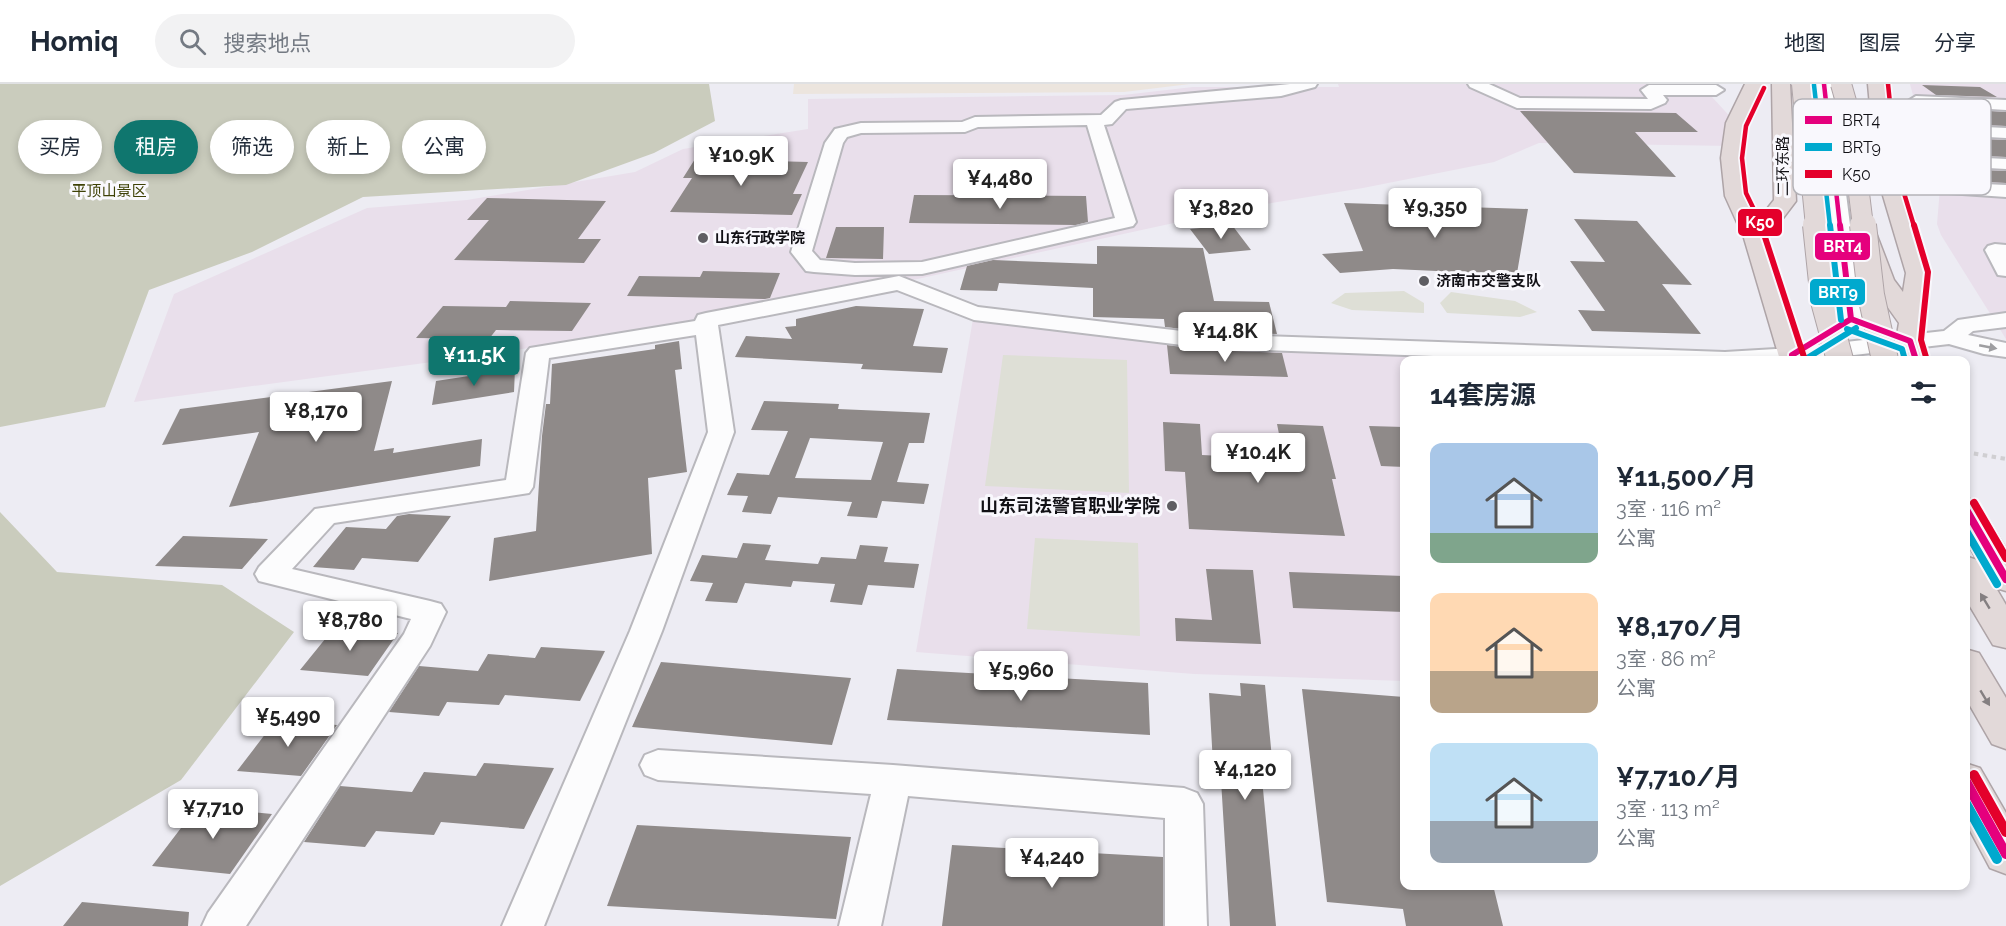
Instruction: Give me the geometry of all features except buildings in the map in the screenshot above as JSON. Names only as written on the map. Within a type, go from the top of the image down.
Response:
[{"type":"highway","points":[[1754,84],[1736,123],[1731,158],[1736,196],[1756,238],[1792,356]]},
{"type":"highway","points":[[1756,238],[1767,146],[1769,84]]},
{"type":"highway","name":"二环东路","points":[[1756,238],[1785,201],[1781,84]]},
{"type":"highway","points":[[1843,84],[1844,99]]},
{"type":"highway","points":[[1843,84],[1846,99]]},
{"type":"highway","points":[[1868,84],[1870,99]]},
{"type":"highway","points":[[1877,84],[1879,99]]},
{"type":"highway","points":[[1812,195],[1824,301],[1839,356]]},
{"type":"highway","points":[[1859,195],[1871,295],[1884,356]]},
{"type":"highway","points":[[1860,195],[1869,246],[1882,281],[1912,341]]},
{"type":"highway","points":[[1877,195],[1912,341]]},
{"type":"highway","points":[[1894,195],[1918,273],[1912,341]]},
{"type":"highway","points":[[1970,517],[2006,579]]},
{"type":"highway","points":[[1970,576],[2006,635]]},
{"type":"highway","points":[[1970,672],[2006,733]]},
{"type":"highway","points":[[1970,789],[2006,854]]},
{"type":"street","points":[[1094,120],[1126,222],[922,267],[855,269],[814,266],[801,252],[834,143],[841,133],[861,128],[965,127],[975,122],[1094,120],[1106,120],[1121,105],[1281,91],[1309,84]]},
{"type":"street","points":[[1476,84],[1517,104],[1651,104],[1659,100],[1649,90],[1714,87],[1736,123]]},
{"type":"street","points":[[1824,84],[1826,99]]},
{"type":"street","points":[[1991,132],[2006,133]]},
{"type":"street","points":[[1991,163],[2006,164]]},
{"type":"street","points":[[1991,190],[2006,191]]},
{"type":"street","points":[[1837,195],[1851,319]]},
{"type":"street","points":[[2006,251],[1995,250],[2006,270]]},
{"type":"street","points":[[523,926],[646,631],[721,432],[706,320],[899,283],[974,313],[1208,341],[1639,356]]},
{"type":"street","points":[[1851,319],[1912,341]]},
{"type":"street","points":[[1796,356],[1851,319]]},
{"type":"street","points":[[1950,337],[1966,325],[2006,320]]},
{"type":"street","points":[[223,926],[420,638],[430,612],[270,574],[325,515],[519,487],[538,353],[707,326]]},
{"type":"street","points":[[1807,356],[1950,337],[1984,347],[2006,350]]},
{"type":"street","points":[[658,765],[893,780],[1184,804],[1186,926]]},
{"type":"street","points":[[860,926],[893,780]]},
{"type":"path","points":[[1970,453],[2006,459]]},
{"type":"shaded area","points":[[794,84],[1190,84],[1124,92],[793,94]]},
{"type":"shaded area","name":"山东行政学院","points":[[1338,84],[1700,84],[1736,123],[1733,146],[1539,143],[1494,162],[1363,188],[1247,207],[899,283],[706,320],[484,355],[134,402],[174,294],[367,208],[467,200],[635,172],[683,149],[808,129],[808,99],[1123,95],[1193,87],[1339,87]]},
{"type":"shaded area","points":[[1910,84],[2006,84],[2006,339],[1941,235],[1937,224],[1939,195],[1991,195],[1991,99],[1914,99]]},
{"type":"shaded area","points":[[1404,291],[1424,303],[1424,313],[1352,310],[1331,303],[1345,293]]},
{"type":"shaded area","points":[[1451,292],[1515,301],[1537,312],[1520,317],[1447,313],[1440,303]]},
{"type":"shaded area","name":"山东司法警官职业学院","points":[[974,313],[1207,341],[1670,356],[1400,356],[1400,681],[1194,674],[916,652]]},
{"type":"shaded area","points":[[1003,355],[1127,360],[1129,493],[985,486]]},
{"type":"shaded area","points":[[1035,538],[1138,543],[1140,636],[1027,629]]},
{"type":"green space","name":"平顶山景区","points":[[0,84],[709,84],[715,121],[654,153],[566,185],[363,197],[252,252],[149,290],[105,407],[0,427]]},
{"type":"green space","points":[[0,512],[57,572],[222,585],[294,632],[181,780],[0,886]]},
{"type":"transit line","name":"BRT4","points":[[1824,84],[1826,99]]},
{"type":"transit line","name":"K50","points":[[1888,84],[1890,99]]},
{"type":"transit line","name":"BRT9","points":[[1814,85],[1816,99]]},
{"type":"transit line","name":"K50","points":[[1764,88],[1746,126],[1742,158],[1746,193],[1766,235],[1804,356]]},
{"type":"transit line","name":"BRT9","points":[[1827,195],[1841,320]]},
{"type":"transit line","name":"BRT4","points":[[1837,195],[1851,319]]},
{"type":"transit line","name":"K50","points":[[1905,195],[1928,272],[1921,340],[1926,356]]},
{"type":"transit line","name":"BRT4","points":[[1851,319],[1910,341],[1915,356]]},
{"type":"transit line","name":"BRT4","points":[[1792,356],[1851,319]]},
{"type":"transit line","name":"BRT9","points":[[1810,356],[1856,328]]},
{"type":"transit line","name":"BRT9","points":[[1847,329],[1902,349],[1904,356]]},
{"type":"transit line","name":"K50","points":[[1974,503],[2006,558]]},
{"type":"transit line","name":"BRT4","points":[[1970,517],[2006,579]]},
{"type":"transit line","name":"BRT9","points":[[1970,538],[1997,584]]},
{"type":"transit line","name":"K50","points":[[1974,775],[2006,832]]},
{"type":"transit line","name":"BRT4","points":[[1970,789],[2006,854]]},
{"type":"transit line","name":"BRT9","points":[[1970,811],[1997,859]]},
{"type":"place","name":"山东行政学院","points":[[703,238]]},
{"type":"place","name":"济南市交警支队","points":[[1424,281]]},
{"type":"place","name":"山东司法警官职业学院","points":[[1172,506]]}]
